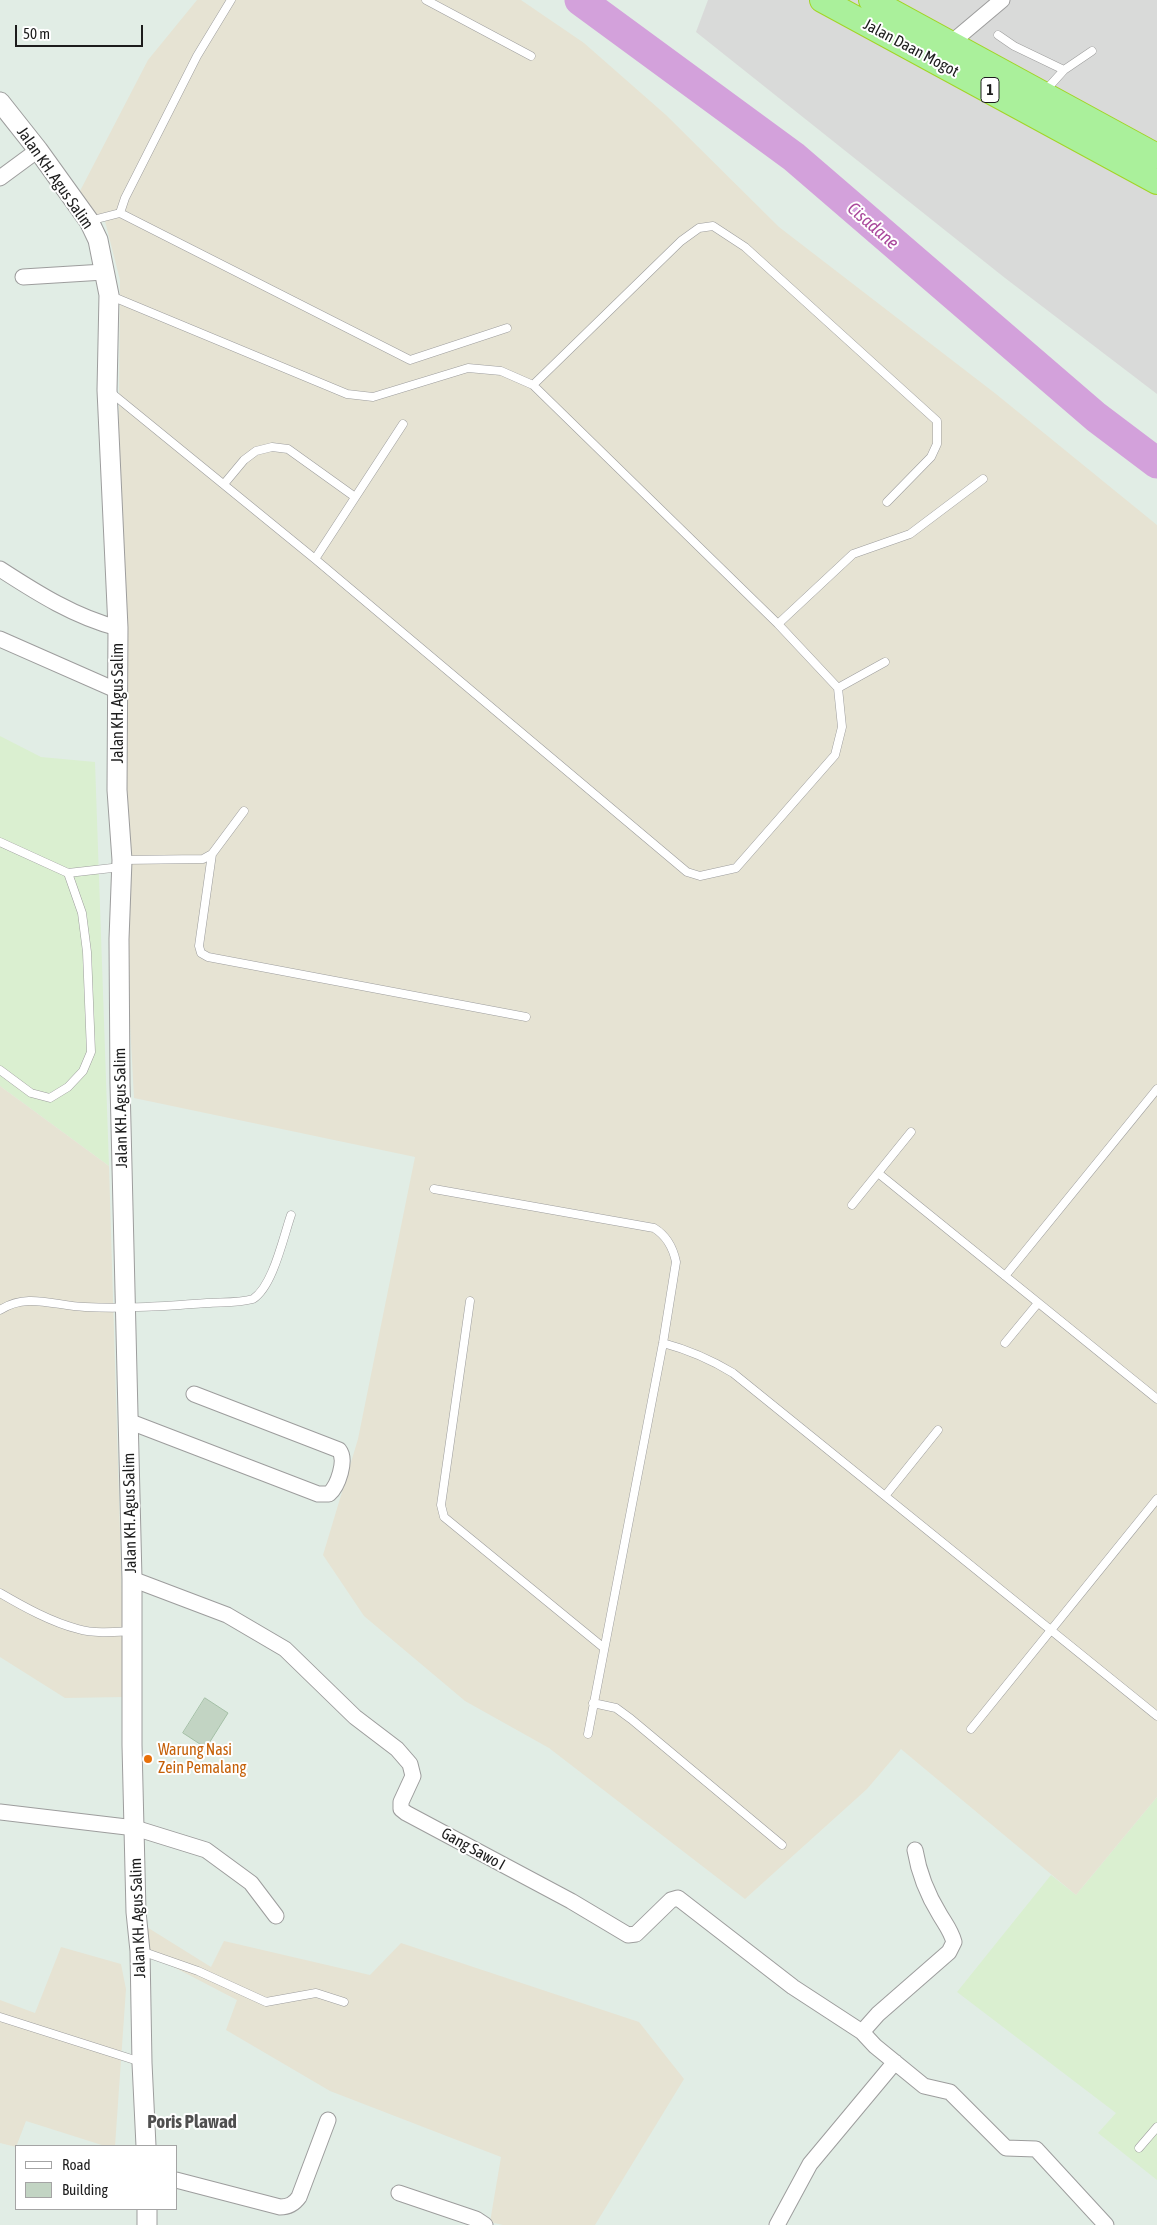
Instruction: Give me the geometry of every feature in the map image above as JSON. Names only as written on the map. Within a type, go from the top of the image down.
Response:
[{"type":"highway","name":"Jalan Daan Mogot","points":[[822,0],[1157,182]]},
{"type":"highway","name":"Jalan Daan Mogot","points":[[870,0],[1037,89],[1157,156]]},
{"type":"highway","points":[[1024,109],[1037,89]]},
{"type":"street","points":[[951,43],[1002,0]]},
{"type":"street","name":"Jalan KH. Agus Salim","points":[[0,102],[38,150],[88,221],[98,240],[109,295],[107,390],[118,628],[117,790],[122,863],[119,939],[133,1631],[132,1745],[136,1912],[140,1951],[146,2145]]},
{"type":"street","points":[[0,178],[38,150]]},
{"type":"street","points":[[23,277],[104,272]]},
{"type":"street","points":[[0,569],[40,595],[97,623],[118,628]]},
{"type":"street","points":[[0,639],[118,691]]},
{"type":"street","points":[[128,1421],[318,1494],[329,1494],[333,1491],[343,1458],[339,1450],[194,1394]]},
{"type":"street","name":"Gang Sawo I","points":[[132,1578],[227,1615],[285,1649],[355,1717],[397,1749],[410,1764],[413,1776],[401,1802],[401,1809],[406,1813],[571,1901],[628,1935],[636,1934],[671,1900],[678,1898],[793,1987],[862,2032]]},
{"type":"street","points":[[0,1812],[135,1828],[206,1850],[251,1882],[276,1916]]},
{"type":"street","points":[[915,1850],[921,1881],[940,1916],[950,1928],[954,1942],[949,1952],[884,2009],[862,2032],[874,2046],[924,2086],[950,2092],[1006,2148],[1033,2147],[1039,2151],[1106,2225]]},
{"type":"street","points":[[777,2225],[810,2164],[895,2062]]},
{"type":"street","points":[[178,2181],[280,2207],[287,2207],[293,2204],[299,2197],[328,2120]]},
{"type":"street","points":[[399,2193],[476,2219],[486,2225]]},
{"type":"street","points":[[147,2210],[147,2225]]},
{"type":"lane","points":[[120,213],[125,198],[197,56],[231,0]]},
{"type":"lane","points":[[426,0],[531,56]]},
{"type":"lane","points":[[998,35],[1014,46],[1064,70]]},
{"type":"lane","points":[[1037,89],[1092,51]]},
{"type":"lane","points":[[88,221],[120,213],[410,360],[508,328]]},
{"type":"lane","points":[[533,385],[681,241],[699,228],[713,226],[744,247],[937,420],[937,444],[931,457],[887,502]]},
{"type":"lane","points":[[107,390],[315,559],[688,872],[700,876],[736,868],[835,755],[842,727],[838,688],[778,624],[533,385],[501,371],[468,368],[373,397],[347,394],[109,295]]},
{"type":"lane","points":[[315,559],[403,424]]},
{"type":"lane","points":[[224,484],[244,460],[256,451],[272,447],[288,449],[356,497]]},
{"type":"lane","points":[[778,624],[854,554],[910,534],[983,479]]},
{"type":"lane","points":[[838,688],[885,662]]},
{"type":"lane","points":[[0,842],[68,873],[122,863],[203,859],[212,854],[244,811]]},
{"type":"lane","points":[[212,854],[199,946],[201,953],[208,957],[526,1017]]},
{"type":"lane","points":[[0,1070],[31,1093],[50,1098],[73,1082],[83,1071],[91,1052],[87,952],[82,913],[68,873]]},
{"type":"lane","points":[[1005,1276],[1157,1089]]},
{"type":"lane","points":[[852,1205],[911,1132]]},
{"type":"lane","points":[[878,1173],[1157,1399]]},
{"type":"lane","points":[[434,1189],[654,1228],[662,1233],[674,1251],[676,1262],[662,1343],[588,1734]]},
{"type":"lane","points":[[0,1310],[21,1301],[34,1300],[84,1307],[152,1307],[253,1299],[263,1288],[270,1276],[291,1215]]},
{"type":"lane","points":[[470,1301],[441,1504],[444,1517],[604,1648]]},
{"type":"lane","points":[[1005,1343],[1038,1302]]},
{"type":"lane","points":[[662,1343],[691,1350],[733,1373],[1157,1716]]},
{"type":"lane","points":[[884,1496],[938,1430]]},
{"type":"lane","points":[[971,1729],[1157,1500]]},
{"type":"lane","points":[[0,1593],[42,1616],[78,1629],[106,1632],[133,1631]]},
{"type":"lane","points":[[593,1703],[616,1708],[631,1718],[782,1845]]},
{"type":"lane","points":[[140,1951],[198,1971],[266,2002],[316,1993],[344,2002]]},
{"type":"lane","points":[[0,2017],[142,2063]]},
{"type":"lane","points":[[1139,2148],[1157,2127]]},
{"type":"shaded area","points":[[197,0],[521,0],[584,43],[666,115],[779,227],[996,394],[1157,525],[1157,1797],[1076,1895],[901,1749],[867,1789],[745,1899],[549,1748],[465,1701],[364,1616],[323,1555],[358,1439],[415,1157],[134,1098],[116,763],[120,280],[105,221],[93,220],[80,191],[148,60]]},
{"type":"shaded area","points":[[708,0],[1157,0],[1157,394],[1005,278],[696,32]]},
{"type":"shaded area","points":[[0,736],[41,757],[95,762],[109,1166],[0,1086]]},
{"type":"shaded area","points":[[0,1086],[109,1166],[125,1697],[65,1698],[0,1657]]},
{"type":"shaded area","points":[[1157,1797],[1157,2180],[1098,2133],[1116,2113],[957,1992],[1051,1875],[1076,1895]]},
{"type":"shaded area","points":[[142,1924],[211,1967],[224,1941],[370,1975],[401,1943],[639,2022],[684,2079],[595,2225],[503,2225],[490,2222],[501,2157],[330,2091],[226,2030],[237,2000],[143,1951]]},
{"type":"shaded area","points":[[61,1947],[121,1964],[126,1989],[115,2145],[102,2145],[26,2121],[15,2147],[0,2143],[0,2000],[35,2013]]},
{"type":"building","points":[[205,1698],[228,1713],[206,1748],[183,1733]]},
{"type":"waterway","name":"Cisadane","points":[[580,0],[794,157],[1096,417],[1157,463]]},
{"type":"place","name":"Warung Nasi Zein Pemalang","points":[[148,1759]]},
{"type":"district","name":"Poris Plawad","points":[[192,2122]]}]
